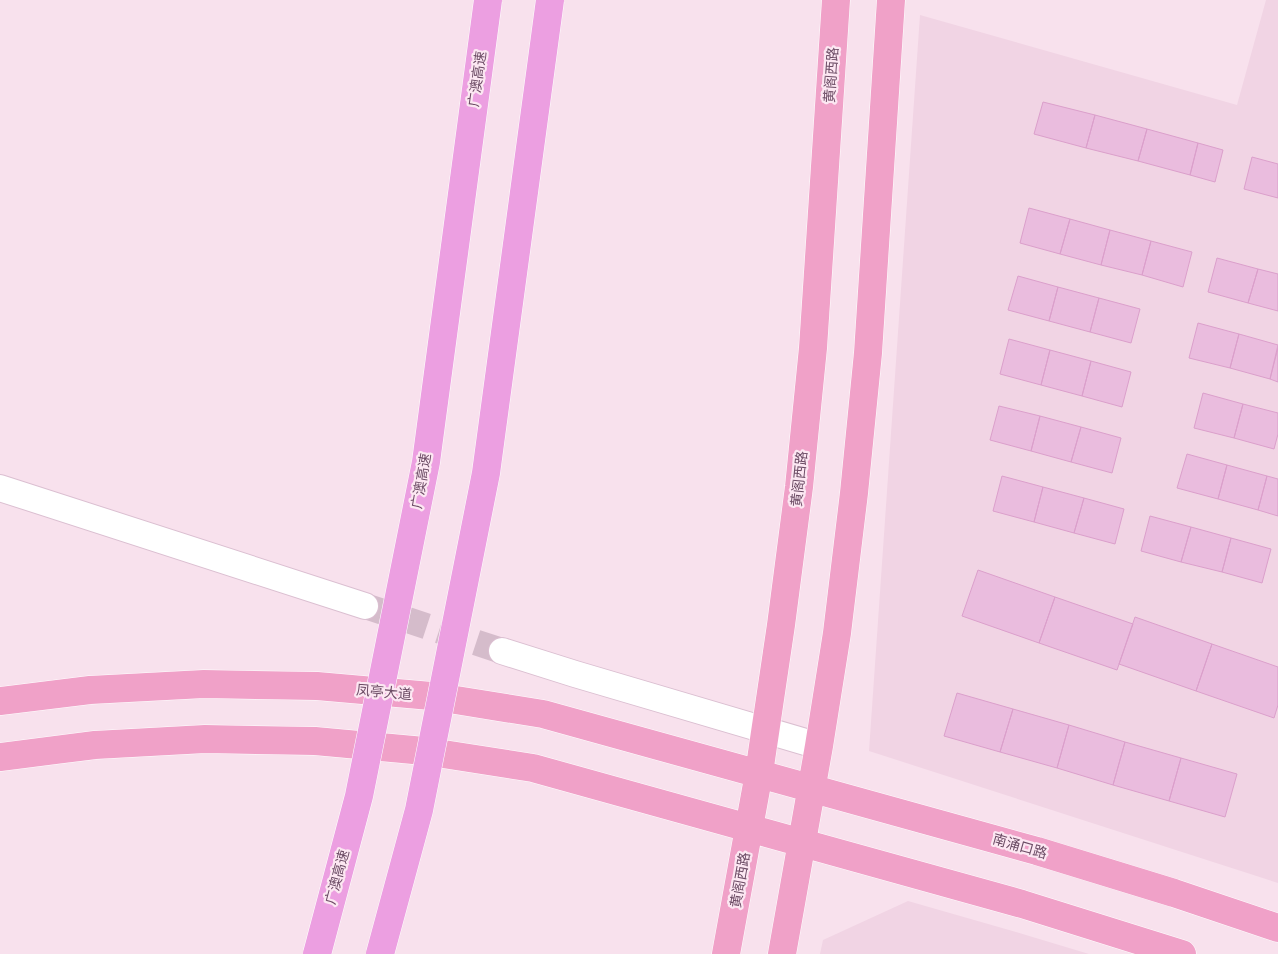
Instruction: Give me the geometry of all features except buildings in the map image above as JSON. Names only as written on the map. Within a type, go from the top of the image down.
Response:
[{"type":"highway","name":"广澳高速","points":[[317,954],[359,796],[426,462],[488,0]]},
{"type":"highway","points":[[380,954],[418,810],[486,473],[550,0]]},
{"type":"main road","name":"黄阁西路","points":[[726,954],[766,730],[782,625],[799,487],[813,348],[836,0]]},
{"type":"main road","points":[[782,954],[820,746],[837,633],[854,493],[868,353],[891,0]]},
{"type":"main road","name":"凤亭大道","points":[[0,701],[90,690],[204,684],[318,686],[431,696],[543,714],[759,773]]},
{"type":"main road","points":[[0,757],[95,745],[205,739],[315,741],[424,751],[533,768],[1022,904],[1147,949],[1182,954]]},
{"type":"main road","name":"南涌口路","points":[[759,773],[1037,851],[1174,893],[1278,928]]},
{"type":"street","points":[[0,488],[365,606]]},
{"type":"street","points":[[502,650],[575,674],[820,746]]},
{"type":"shaded area","points":[[1266,0],[1278,0],[1278,883],[869,751],[920,15],[1237,105]]},
{"type":"shaded area","points":[[908,901],[1089,954],[820,954],[823,940]]},
{"type":"tunnel","points":[[365,606],[502,651]]}]
